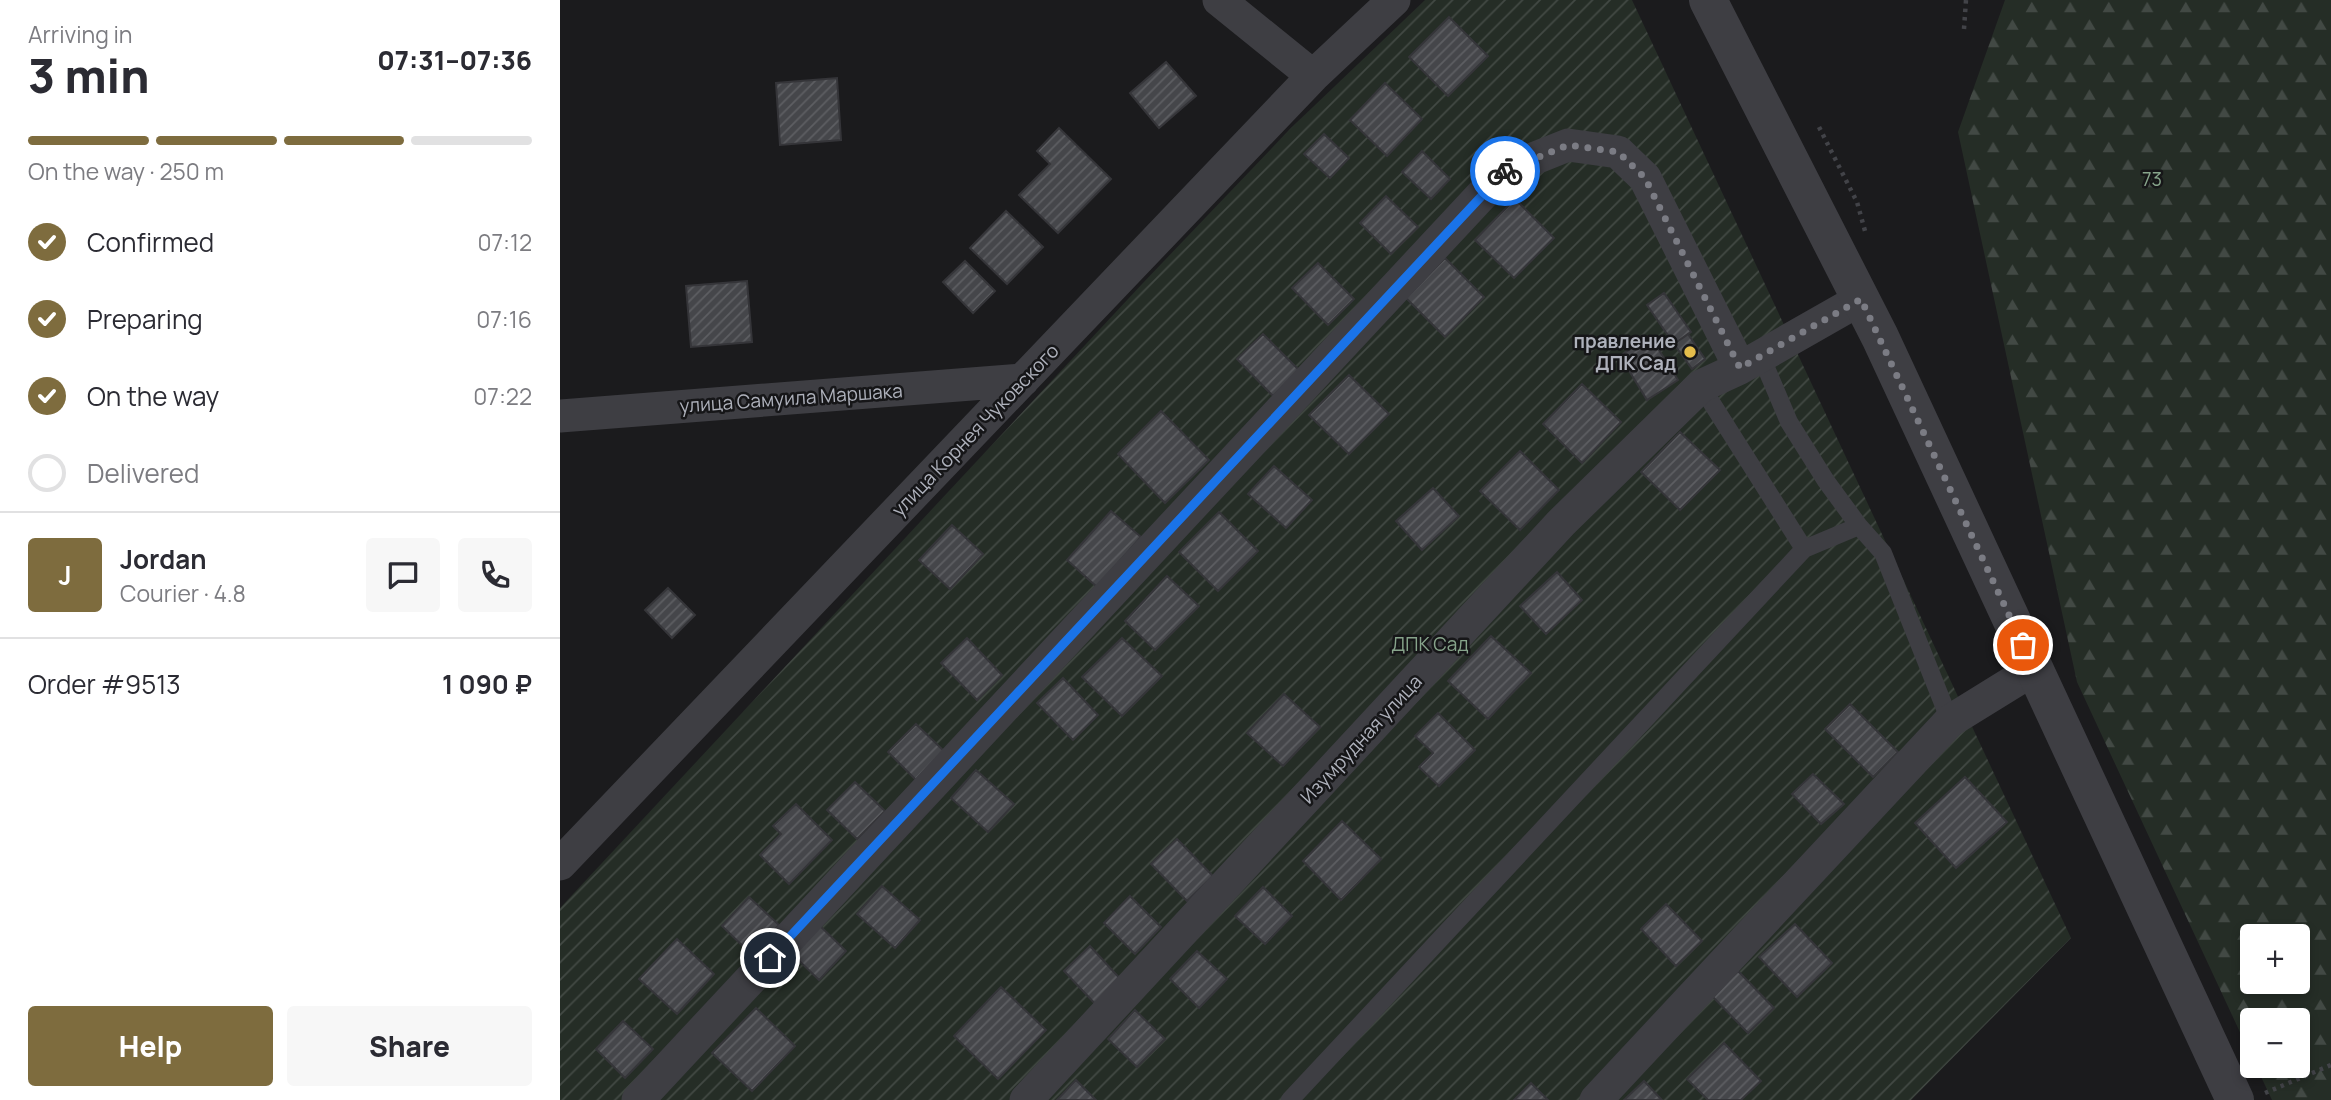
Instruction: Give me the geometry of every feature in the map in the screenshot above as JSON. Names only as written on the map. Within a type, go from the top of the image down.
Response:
[{"type":"street","points":[[1219,0],[1313,76]]},
{"type":"street","name":"улица Корнея Чуковского","points":[[560,864],[576,831],[1023,380],[1313,76],[1394,0]]},
{"type":"street","points":[[1708,0],[1861,299],[2034,669],[2248,1098]]},
{"type":"street","points":[[638,1100],[1505,170],[1568,145],[1618,152],[1645,178],[1751,362]]},
{"type":"street","name":"Изумрудная улица","points":[[1026,1100],[1561,523],[1701,386],[1751,362],[1861,299]]},
{"type":"street","name":"улица Самуила Маршака","points":[[560,416],[1023,380]]},
{"type":"street","points":[[1596,1100],[1950,721],[2034,669]]},
{"type":"lane","points":[[1751,362],[1826,481],[1858,526],[1883,553],[1950,721]]},
{"type":"lane","points":[[1701,386],[1804,549]]},
{"type":"lane","points":[[1290,1100],[1804,549],[1858,526]]},
{"type":"path","points":[[1964,29],[1966,0]]},
{"type":"path","points":[[2248,1098],[2331,1065]]},
{"type":"green space","name":"ДПК Сад","points":[[1425,0],[1632,0],[2071,938],[1911,1100],[560,1100],[560,908],[1142,284],[1291,128]]},
{"type":"green space","name":"73","points":[[2005,0],[2331,0],[2331,1100],[2272,1100],[2262,1078],[2310,1078],[2310,1008],[2240,1008],[2240,1032],[2077,682],[1958,132]]},
{"type":"building","points":[[1449,17],[1488,56],[1448,96],[1409,57]]},
{"type":"building","points":[[1166,62],[1196,96],[1159,128],[1130,93]]},
{"type":"building","points":[[837,78],[841,140],[780,145],[776,83]]},
{"type":"building","points":[[1385,83],[1422,119],[1387,156],[1350,120]]},
{"type":"building","points":[[1059,128],[1111,179],[1058,233],[1019,195],[1050,164],[1037,151]]},
{"type":"building","points":[[1324,134],[1349,158],[1330,178],[1304,154]]},
{"type":"building","points":[[1422,151],[1450,179],[1431,199],[1402,172]]},
{"type":"building","points":[[1386,196],[1418,227],[1391,254],[1360,223]]},
{"type":"building","points":[[1515,199],[1554,238],[1514,278],[1475,240]]},
{"type":"building","points":[[1006,211],[1043,247],[1007,284],[970,248]]},
{"type":"building","points":[[1445,258],[1484,297],[1445,337],[1406,298]]},
{"type":"building","points":[[965,261],[995,291],[973,313],[943,282]]},
{"type":"building","points":[[1318,263],[1354,299],[1328,325],[1292,288]]},
{"type":"building","points":[[747,281],[752,342],[691,347],[686,286]]},
{"type":"building","points":[[1664,293],[1691,332],[1674,344],[1647,305]]},
{"type":"building","points":[[1263,334],[1299,370],[1273,396],[1237,359]]},
{"type":"building","name":"правление ДПК Сад","points":[[1688,334],[1705,359],[1692,369],[1674,344]]},
{"type":"building","points":[[1650,336],[1678,380],[1647,400],[1620,356]]},
{"type":"building","points":[[1349,375],[1389,414],[1349,454],[1309,415]]},
{"type":"building","points":[[1582,384],[1621,422],[1582,463],[1543,424]]},
{"type":"building","points":[[1161,411],[1209,460],[1165,503],[1118,454]]},
{"type":"building","points":[[1680,432],[1720,470],[1680,510],[1641,472]]},
{"type":"building","points":[[1520,451],[1559,490],[1520,530],[1480,491]]},
{"type":"building","points":[[1274,466],[1312,500],[1286,528],[1248,494]]},
{"type":"building","points":[[1433,488],[1459,516],[1422,550],[1396,521]]},
{"type":"building","points":[[1111,511],[1141,537],[1097,587],[1067,560]]},
{"type":"building","points":[[1219,512],[1258,551],[1218,591],[1179,552]]},
{"type":"building","points":[[952,525],[983,554],[950,589],[919,560]]},
{"type":"building","points":[[1557,572],[1582,600],[1546,634],[1520,606]]},
{"type":"building","points":[[1167,576],[1199,606],[1155,650],[1125,621]]},
{"type":"building","points":[[668,588],[695,615],[672,638],[645,610]]},
{"type":"building","points":[[1491,636],[1531,673],[1488,719],[1448,681]]},
{"type":"building","points":[[967,638],[1002,675],[977,700],[941,663]]},
{"type":"building","points":[[1122,638],[1162,676],[1122,716],[1082,677]]},
{"type":"building","points":[[1063,678],[1098,715],[1073,740],[1037,703]]},
{"type":"building","points":[[1284,694],[1320,727],[1283,766],[1247,733]]},
{"type":"building","points":[[1850,704],[1898,752],[1873,777],[1825,729]]},
{"type":"building","points":[[1438,713],[1475,750],[1439,786],[1419,767],[1433,753],[1415,736]]},
{"type":"building","points":[[916,724],[945,752],[917,781],[888,752]]},
{"type":"building","points":[[976,770],[1014,804],[988,832],[951,798]]},
{"type":"building","points":[[1813,774],[1844,804],[1821,824],[1792,794]]},
{"type":"building","points":[[1965,777],[2007,822],[1956,868],[1915,823]]},
{"type":"building","points":[[855,782],[885,811],[857,839],[827,810]]},
{"type":"building","points":[[796,804],[832,840],[789,884],[760,855],[781,834],[773,826]]},
{"type":"building","points":[[1342,821],[1381,859],[1341,900],[1303,861]]},
{"type":"building","points":[[1177,839],[1213,876],[1187,901],[1151,864]]},
{"type":"building","points":[[882,886],[920,920],[895,948],[857,914]]},
{"type":"building","points":[[1263,887],[1292,916],[1265,944],[1235,916]]},
{"type":"building","points":[[1130,896],[1161,927],[1135,954],[1104,923]]},
{"type":"building","points":[[749,897],[779,925],[751,954],[722,926]]},
{"type":"building","points":[[1666,904],[1702,941],[1676,966],[1641,929]]},
{"type":"building","points":[[817,923],[846,951],[819,980],[789,951]]},
{"type":"building","points":[[1795,924],[1832,963],[1797,997],[1759,957]]},
{"type":"building","points":[[677,939],[714,974],[677,1014],[639,979]]},
{"type":"building","points":[[1090,946],[1125,984],[1100,1009],[1064,971]]},
{"type":"building","points":[[1197,951],[1227,979],[1199,1008],[1170,979]]},
{"type":"building","points":[[1738,971],[1774,1008],[1748,1033],[1712,996]]},
{"type":"building","points":[[1001,987],[1046,1030],[998,1079],[954,1036]]},
{"type":"building","points":[[756,1008],[795,1046],[752,1091],[712,1053]]},
{"type":"building","points":[[1135,1010],[1165,1039],[1137,1067],[1108,1039]]},
{"type":"building","points":[[623,1021],[653,1049],[625,1078],[596,1049]]},
{"type":"building","points":[[1724,1043],[1761,1081],[1741,1100],[1708,1100],[1687,1079]]},
{"type":"building","points":[[1076,1080],[1096,1100],[1057,1100]]},
{"type":"building","points":[[1644,1081],[1662,1100],[1624,1100]]},
{"type":"building","points":[[1531,1083],[1548,1100],[1514,1100]]},
{"type":"way so far","points":[[1505,171],[1568,145],[1618,152],[1645,178],[1740,368],[1861,299],[2023,645]]},
{"type":"place","name":"правление ДПК Сад","points":[[1690,352]]},
{"type":"route","points":[[770,958],[1505,171]]}]
